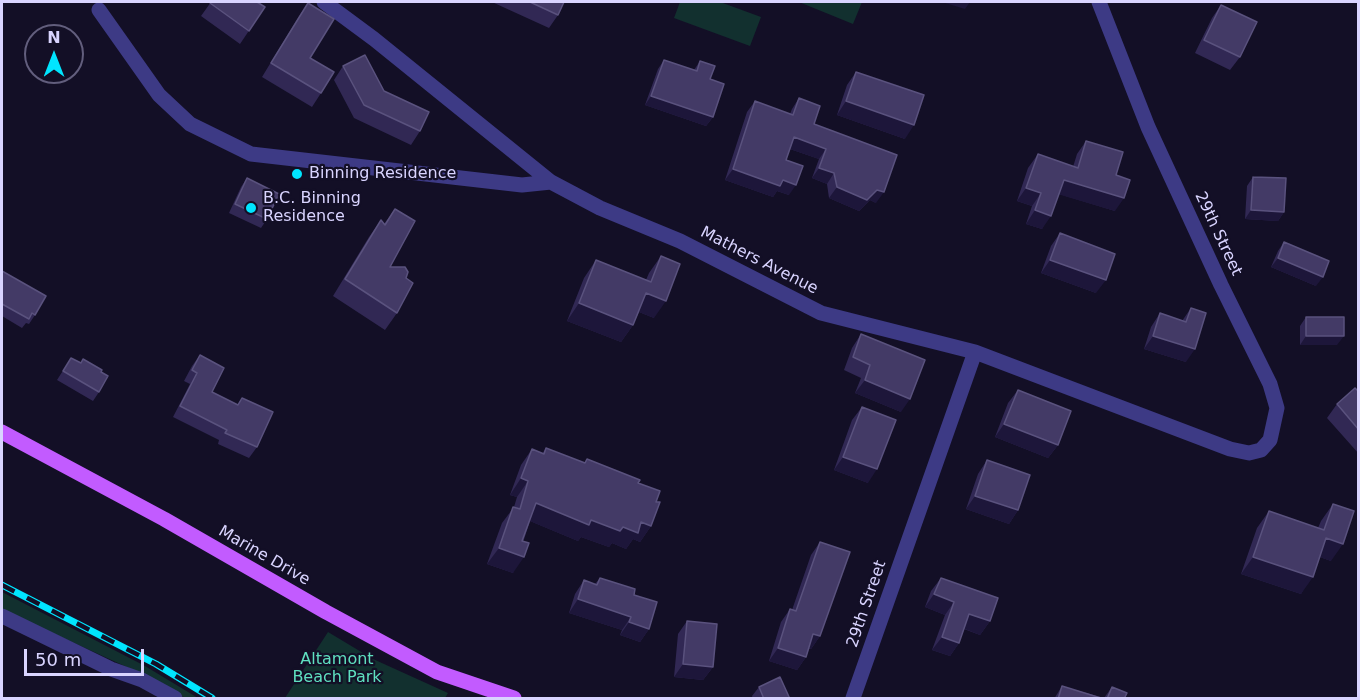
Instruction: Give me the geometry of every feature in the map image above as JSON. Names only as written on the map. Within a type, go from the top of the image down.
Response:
[{"type":"main road","name":"Marine Drive","points":[[2,432],[164,519],[326,612],[437,672],[514,699]]},
{"type":"street","name":"Mathers Avenue","points":[[324,2],[374,39],[551,182],[600,208],[680,241],[821,313],[975,352],[1230,449]]},
{"type":"street","name":"29th Street","points":[[1099,2],[1148,127],[1221,285],[1270,384],[1277,408],[1270,440],[1261,450],[1249,453],[1230,449]]},
{"type":"street","points":[[99,10],[166,102],[190,124],[251,154],[522,185],[551,182]]},
{"type":"street","name":"29th Street","points":[[853,699],[975,352]]},
{"type":"street","points":[[2,616],[111,669],[142,680],[175,699]]},
{"type":"green space","points":[[680,2],[720,2],[761,17],[750,46],[674,18]]},
{"type":"green space","points":[[799,2],[862,2],[853,24]]},
{"type":"green space","points":[[2,592],[145,666],[198,698],[185,698],[164,684],[2,610]]},
{"type":"green space","name":"Altamont Beach Park","points":[[328,632],[373,659],[448,693],[445,698],[285,698]]},
{"type":"building","points":[[211,2],[257,2],[265,7],[249,31]]},
{"type":"building","points":[[530,2],[564,2],[558,15]]},
{"type":"building","points":[[308,3],[334,19],[310,58],[334,72],[321,93],[271,63]]},
{"type":"building","points":[[1221,5],[1257,22],[1240,57],[1204,40]]},
{"type":"building","points":[[365,55],[384,91],[429,112],[420,131],[364,105],[343,66]]},
{"type":"building","points":[[664,60],[697,71],[700,61],[715,66],[710,79],[724,84],[713,117],[651,96]]},
{"type":"building","points":[[856,72],[924,95],[914,125],[846,101]]},
{"type":"building","points":[[799,98],[820,106],[814,124],[897,155],[884,192],[877,190],[867,200],[837,187],[834,173],[819,168],[826,149],[794,137],[786,160],[803,166],[796,185],[783,180],[780,186],[733,169],[755,101],[793,115]]},
{"type":"building","points":[[1086,141],[1123,152],[1116,175],[1130,180],[1124,198],[1064,180],[1051,216],[1035,210],[1041,193],[1026,188],[1038,154],[1078,168]]},
{"type":"building","points":[[1253,177],[1286,178],[1284,212],[1251,210]]},
{"type":"building","points":[[247,178],[279,194],[267,219],[235,204]]},
{"type":"building","points":[[395,209],[415,221],[390,267],[405,267],[408,272],[406,278],[413,283],[397,313],[345,279],[381,220],[385,225]]},
{"type":"building","points":[[1060,233],[1115,254],[1106,280],[1050,260]]},
{"type":"building","points":[[1284,242],[1329,261],[1323,277],[1278,258]]},
{"type":"building","points":[[661,256],[680,264],[666,301],[646,293],[633,325],[579,303],[596,260],[651,282]]},
{"type":"building","points":[[2,271],[46,296],[35,315],[32,313],[29,319],[2,304]]},
{"type":"building","points":[[1191,308],[1206,313],[1195,349],[1153,336],[1160,313],[1186,322]]},
{"type":"building","points":[[1306,317],[1344,317],[1344,336],[1306,336]]},
{"type":"building","points":[[861,334],[925,360],[910,399],[865,380],[870,365],[853,357]]},
{"type":"building","points":[[200,355],[224,368],[212,392],[238,405],[242,398],[273,412],[257,447],[225,433],[227,430],[180,406],[197,373],[192,370]]},
{"type":"building","points":[[71,358],[81,363],[83,359],[108,376],[99,392],[63,371]]},
{"type":"building","points":[[1355,388],[1359,392],[1359,430],[1337,404]]},
{"type":"building","points":[[1018,390],[1071,411],[1058,445],[1004,424]]},
{"type":"building","points":[[862,407],[896,420],[877,469],[843,457]]},
{"type":"building","points":[[546,448],[585,463],[587,459],[640,480],[638,483],[660,491],[656,502],[660,502],[651,526],[641,522],[638,533],[623,527],[620,531],[591,520],[589,525],[536,503],[522,541],[529,543],[524,557],[499,548],[513,507],[520,509],[528,481],[521,478],[532,449],[544,454]]},
{"type":"building","points":[[987,460],[1030,475],[1018,510],[975,496]]},
{"type":"building","points":[[1333,504],[1354,511],[1343,544],[1326,538],[1313,577],[1253,557],[1269,511],[1324,530]]},
{"type":"building","points":[[820,542],[850,552],[820,636],[813,634],[806,657],[778,648],[790,609],[796,611]]},
{"type":"building","points":[[600,578],[635,589],[634,595],[657,602],[649,629],[629,622],[631,617],[578,599],[584,580],[597,585]]},
{"type":"building","points":[[941,578],[998,598],[990,621],[969,614],[959,643],[942,637],[954,602],[934,594]]},
{"type":"building","points":[[687,621],[717,624],[713,667],[683,664]]},
{"type":"building","points":[[780,677],[790,699],[764,699],[759,687]]},
{"type":"building","points":[[1062,686],[1104,699],[1058,699]]},
{"type":"building","points":[[1112,687],[1127,693],[1124,699],[1107,699]]},
{"type":"railway","points":[[2,585],[156,664],[212,698]]},
{"type":"place","name":"Binning Residence","points":[[297,174]]},
{"type":"place","name":"B.C. Binning Residence","points":[[251,208]]}]
